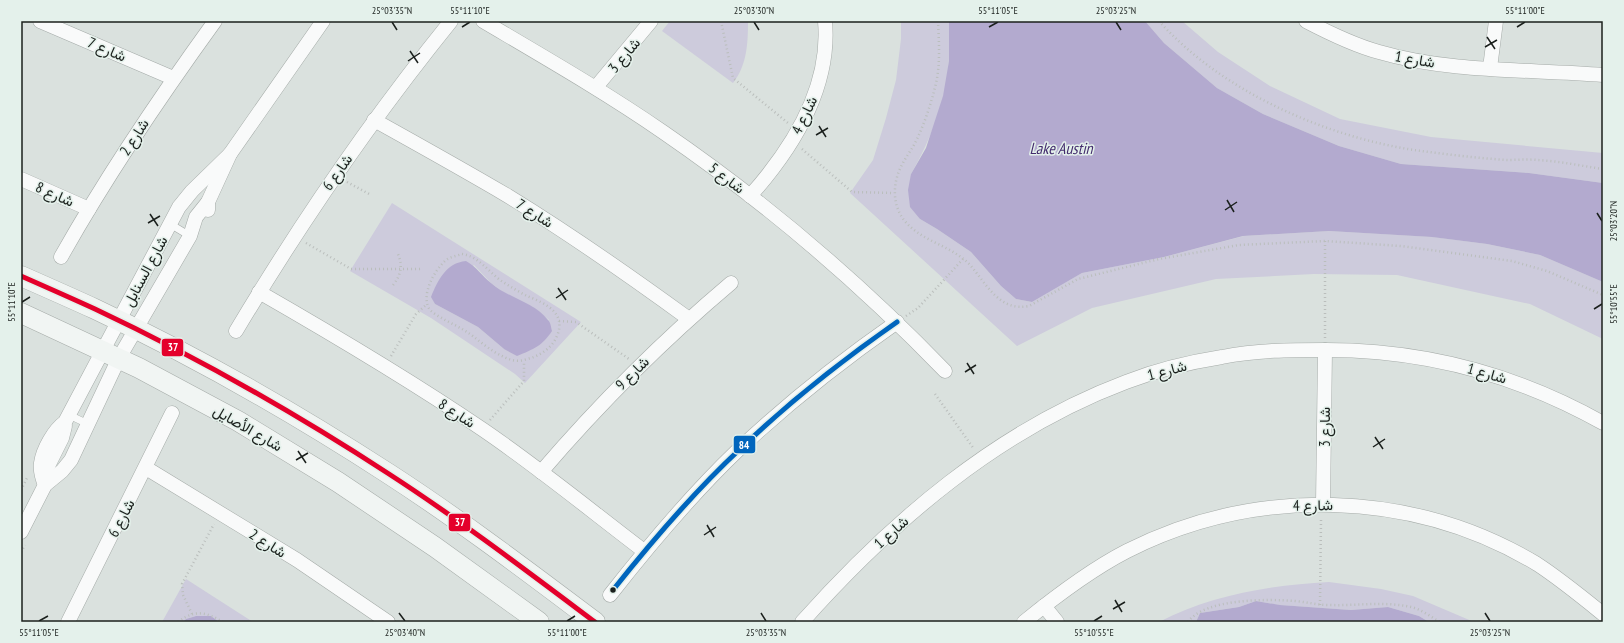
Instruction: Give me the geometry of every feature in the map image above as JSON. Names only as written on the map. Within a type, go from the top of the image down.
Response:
[{"type":"main road","points":[[21,276],[127,325],[265,398],[390,474],[452,517],[595,622]]},
{"type":"main road","name":"شارع الأصايل","points":[[21,313],[110,354],[238,421],[338,482],[435,547],[539,622]]},
{"type":"street","name":"شارع 7","points":[[40,21],[173,78]]},
{"type":"street","name":"شارع 2","points":[[61,257],[89,209],[173,78],[215,21]]},
{"type":"street","name":"شارع السنابل","points":[[21,532],[62,438],[67,418],[110,354],[127,325],[190,236],[200,227],[208,209],[208,202],[230,154],[323,21]]},
{"type":"street","name":"شارع 6","points":[[236,331],[294,236],[334,175],[374,120],[451,21]]},
{"type":"street","name":"شارع 5","points":[[483,21],[596,88],[663,132],[750,196],[796,232],[897,322],[945,370]]},
{"type":"street","name":"شارع 3","points":[[596,88],[651,21]]},
{"type":"street","name":"شارع 4","points":[[750,196],[786,150],[806,114],[822,71],[825,48],[825,21]]},
{"type":"street","name":"شارع 1","points":[[1306,21],[1353,43],[1385,54],[1404,58],[1453,66],[1603,74]]},
{"type":"street","points":[[1490,68],[1496,21]]},
{"type":"street","name":"شارع 7","points":[[374,120],[448,161],[554,225],[689,318]]},
{"type":"street","name":"شارع السنابل","points":[[127,325],[170,224],[182,202],[230,154]]},
{"type":"street","name":"شارع 8","points":[[21,179],[89,209]]},
{"type":"street","points":[[192,191],[201,195],[208,202]]},
{"type":"street","name":"شارع 9","points":[[541,472],[599,406],[638,366],[689,318],[731,283]]},
{"type":"street","name":"شارع 8","points":[[259,292],[384,366],[482,429],[644,551]]},
{"type":"street","points":[[610,595],[644,551],[706,482],[775,416],[841,362],[897,322]]},
{"type":"street","name":"شارع 1","points":[[802,622],[846,575],[905,520],[980,459],[1046,418],[1127,381],[1175,366],[1224,356],[1274,350],[1361,350],[1398,354],[1471,368],[1506,378],[1541,391],[1603,423]]},
{"type":"street","name":"شارع 3","points":[[1323,504],[1325,350]]},
{"type":"street","name":"شارع السنابل","points":[[44,481],[62,471],[71,460],[88,424],[110,354]]},
{"type":"street","name":"شارع 6","points":[[68,622],[146,468],[172,413]]},
{"type":"street","name":"شارع 2","points":[[146,468],[297,560],[388,622]]},
{"type":"street","name":"شارع 4","points":[[1024,622],[1101,566],[1132,549],[1176,530],[1223,516],[1254,510],[1323,504],[1402,512],[1443,523],[1471,533],[1515,552],[1536,564],[1556,577],[1603,614]]},
{"type":"street","points":[[1044,606],[1057,622]]},
{"type":"lane","points":[[170,224],[190,236]]},
{"type":"lane","points":[[67,418],[88,424]]},
{"type":"path","points":[[938,21],[938,72],[934,90],[917,140],[897,174],[894,193],[896,206],[911,228],[956,252],[964,258],[998,299],[1011,307],[1021,308],[1029,306],[1078,279],[1159,259],[1239,245],[1325,241],[1408,247],[1512,261],[1547,271],[1603,295]]},
{"type":"path","points":[[1160,21],[1202,60],[1240,86],[1287,111],[1312,122],[1356,137],[1414,150],[1499,159],[1538,160],[1603,169]]},
{"type":"path","points":[[334,175],[371,195]]},
{"type":"path","points":[[294,236],[351,268],[422,269]]},
{"type":"path","points":[[1325,241],[1325,350]]},
{"type":"path","points":[[393,285],[397,280],[401,269],[398,254]]},
{"type":"path","points":[[462,254],[469,255],[477,259],[493,275],[512,288],[546,303],[559,321],[560,330],[556,340],[533,358],[514,361],[503,357],[465,331],[437,316],[431,311],[427,304],[426,296],[435,274],[445,261],[462,254]]},
{"type":"path","points":[[897,322],[918,308],[964,258]]},
{"type":"path","points":[[384,366],[416,314],[427,304]]},
{"type":"path","points":[[559,321],[576,322],[638,366]]},
{"type":"path","points":[[482,429],[524,381],[524,360]]},
{"type":"path","points":[[935,394],[980,459]]},
{"type":"path","points":[[1320,605],[1323,504]]},
{"type":"path","points":[[192,614],[183,595],[182,584],[219,513]]},
{"type":"path","points":[[1188,622],[1203,610],[1250,601],[1294,601],[1320,605],[1382,603],[1419,610],[1440,622]]},
{"type":"path","points":[[178,622],[192,614],[205,614],[223,622]]},
{"type":"shaded area","points":[[670,21],[748,21],[746,54],[738,76],[733,83],[662,31]]},
{"type":"shaded area","points":[[901,21],[949,21],[949,61],[945,91],[931,133],[911,174],[920,219],[971,252],[1001,286],[1016,299],[1032,302],[1082,273],[1164,257],[1244,236],[1329,231],[1433,237],[1487,244],[1540,255],[1603,282],[1603,339],[1530,304],[1397,275],[1314,274],[1216,279],[1092,308],[1017,346],[850,193],[873,160],[886,118],[896,80],[901,39]]},
{"type":"shaded area","points":[[1145,21],[1182,21],[1218,52],[1270,86],[1340,119],[1431,137],[1603,153],[1603,183],[1529,173],[1401,164],[1339,146],[1263,114],[1217,88],[1164,43]]},
{"type":"shaded area","points":[[392,203],[581,322],[525,383],[515,374],[431,318],[350,271]],"holes":[[[474,265],[491,283],[507,295],[533,307],[549,320],[504,349],[478,327],[435,304],[432,297]]]},
{"type":"shaded area","points":[[186,579],[253,622],[219,622],[211,616],[196,616],[186,619],[183,622],[162,622]]},
{"type":"shaded area","points":[[1329,582],[1381,589],[1413,596],[1474,622],[1429,622],[1419,616],[1388,607],[1351,610],[1279,605],[1256,601],[1239,607],[1200,613],[1196,622],[1159,622],[1220,598],[1263,589],[1307,583]]},
{"type":"water","name":"Lake Austin","points":[[949,21],[1145,21],[1164,43],[1217,88],[1263,114],[1339,146],[1401,164],[1529,173],[1603,183],[1603,282],[1540,255],[1487,244],[1432,237],[1329,231],[1243,236],[1164,257],[1082,273],[1032,302],[1016,299],[1001,286],[971,252],[920,219],[910,207],[908,190],[911,174],[926,148],[943,96],[949,61]]},
{"type":"water","points":[[466,261],[498,288],[536,309],[549,321],[552,331],[541,344],[517,356],[504,349],[478,327],[435,304],[431,297],[444,273],[453,265]]},
{"type":"water","points":[[1256,601],[1280,605],[1351,610],[1388,607],[1419,616],[1429,622],[1196,622],[1200,613],[1239,607]]},
{"type":"water","points":[[196,616],[211,616],[219,622],[183,622],[186,619]]},
{"type":"transit line","name":"37","points":[[21,276],[95,309],[171,346],[318,429],[442,509],[595,622]]},
{"type":"transit line","name":"84","points":[[613,590],[673,518],[722,466],[776,416],[815,383],[897,322]]}]
